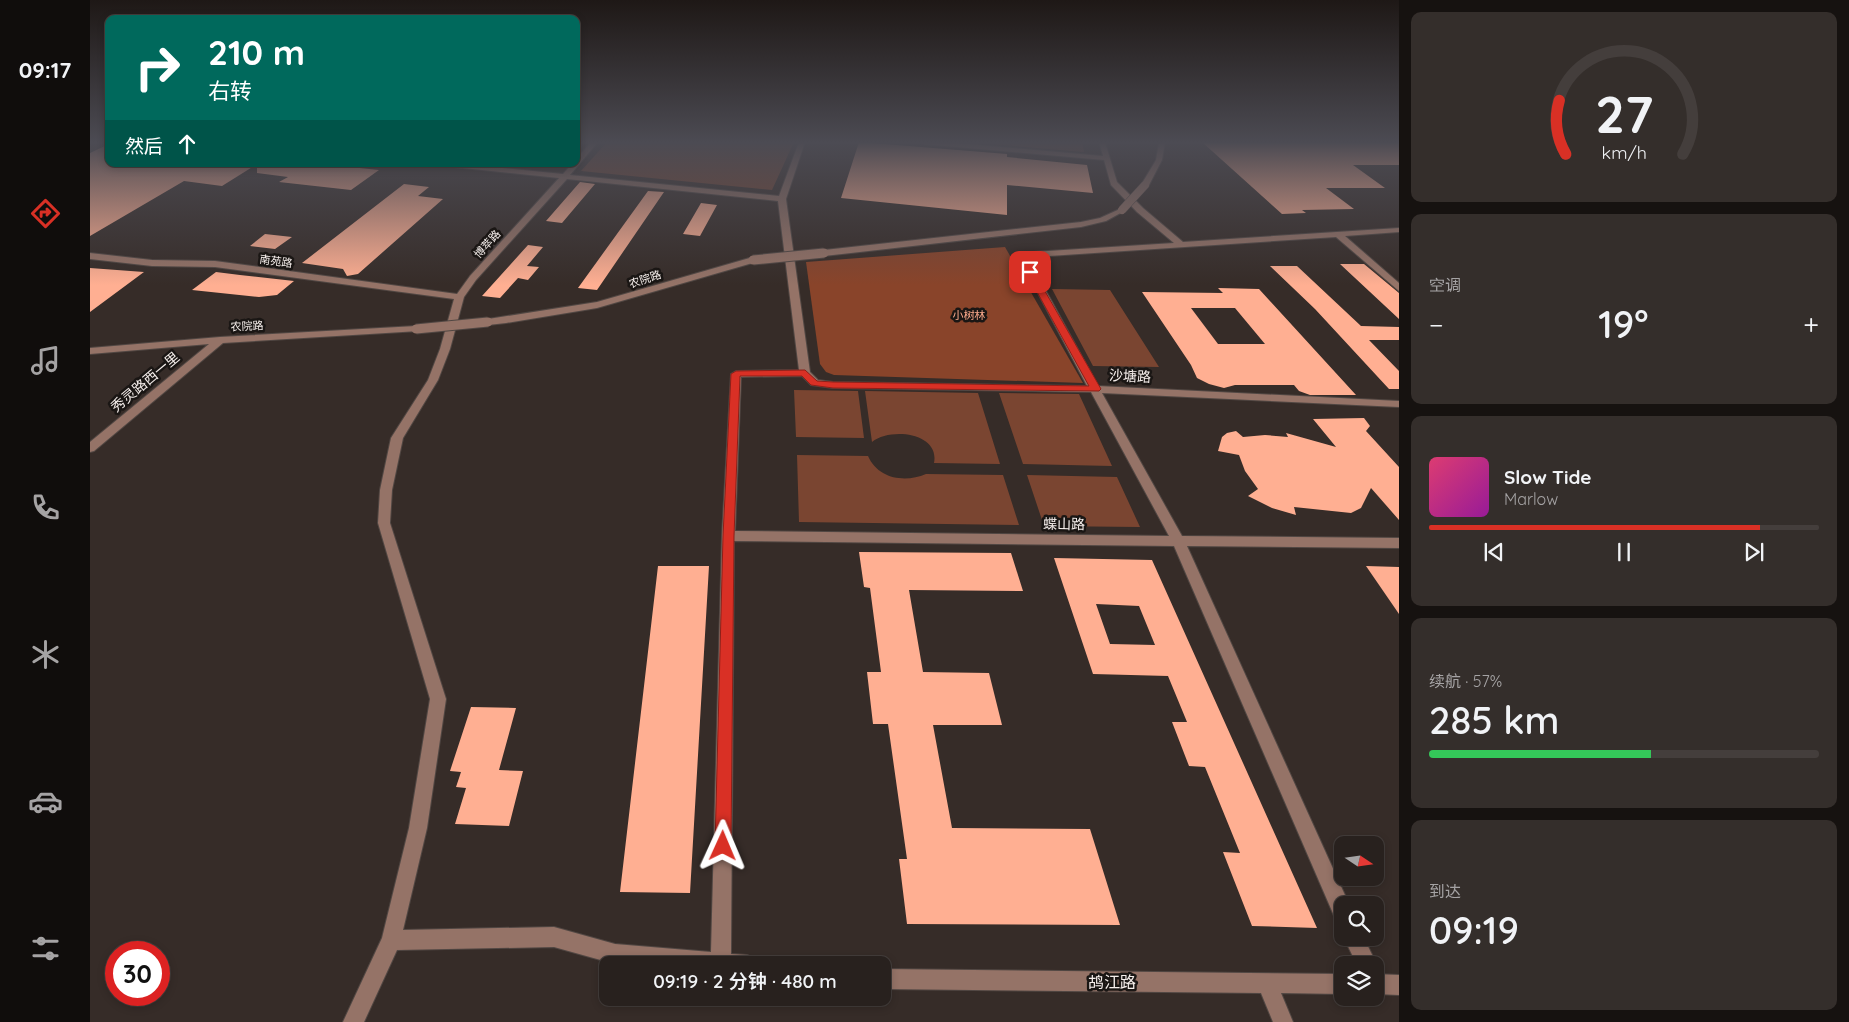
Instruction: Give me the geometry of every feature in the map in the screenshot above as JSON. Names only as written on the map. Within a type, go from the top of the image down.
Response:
[{"type":"street","name":"博萃路","points":[[459,297],[472,278],[552,190]]},
{"type":"street","points":[[694,190],[782,199]]},
{"type":"street","points":[[722,956],[728,536],[736,374],[805,373],[782,199],[785,190]]},
{"type":"street","points":[[1119,190],[1180,244]]},
{"type":"street","name":"农院路","points":[[90,351],[220,340],[416,329],[550,314],[601,305],[728,265],[752,260],[986,237],[1094,222],[1122,210],[1141,190]]},
{"type":"street","points":[[1335,896],[1178,540],[1096,389],[1034,281],[1024,259],[1032,255],[1399,230]]},
{"type":"street","points":[[1340,234],[1399,288]]},
{"type":"street","name":"南苑路","points":[[90,256],[152,263],[215,264],[459,297]]},
{"type":"street","points":[[353,1022],[391,940],[418,828],[438,698],[384,523],[386,490],[397,438],[433,380],[445,350],[459,297]]},
{"type":"street","name":"秀灵路西一里","points":[[90,448],[220,340]]},
{"type":"street","name":"沙塘路","points":[[805,373],[814,383],[833,385],[1096,389],[1399,404]]},
{"type":"street","name":"蝶山路","points":[[728,536],[1399,543]]},
{"type":"street","points":[[391,940],[554,937],[615,954],[642,956]]},
{"type":"street","name":"鸪江路","points":[[891,979],[1334,984]]},
{"type":"street","points":[[1267,983],[1283,1022]]},
{"type":"street","points":[[1384,984],[1399,985]]},
{"type":"shaded area","points":[[1052,289],[1110,290],[1159,367],[1093,366]]},
{"type":"shaded area","points":[[794,390],[858,391],[864,438],[796,437]]},
{"type":"shaded area","points":[[865,391],[978,393],[1000,464],[934,463],[934,453],[930,445],[922,439],[902,434],[880,437],[872,442]]},
{"type":"shaded area","points":[[999,393],[1079,394],[1112,466],[1023,464]]},
{"type":"shaded area","points":[[797,455],[868,456],[878,470],[893,477],[901,478],[918,477],[926,474],[1003,475],[1019,525],[799,522]]},
{"type":"shaded area","points":[[1027,475],[1117,477],[1140,527],[1044,526]]},
{"type":"green space","name":"小树林","points":[[1005,247],[1083,383],[834,375],[826,372],[820,364],[806,262]]},
{"type":"building","points":[[90,190],[169,190],[90,236]]},
{"type":"building","points":[[397,190],[426,190],[418,196],[443,199],[358,274],[347,276],[343,269],[302,263]]},
{"type":"building","points":[[573,190],[590,190],[562,223],[546,221]]},
{"type":"building","points":[[844,190],[1007,190],[1007,215],[841,198]]},
{"type":"building","points":[[1057,190],[1092,190],[1093,193]]},
{"type":"building","points":[[1255,190],[1328,190],[1354,209],[1302,210],[1306,213],[1282,214]]},
{"type":"building","points":[[648,191],[664,192],[597,290],[578,288]]},
{"type":"building","points":[[701,203],[717,205],[700,236],[683,234]]},
{"type":"building","points":[[265,234],[292,237],[275,249],[250,246]]},
{"type":"building","points":[[528,245],[543,247],[527,266],[539,267],[528,280],[518,278],[500,298],[482,296]]},
{"type":"building","points":[[1340,264],[1364,264],[1399,293],[1399,319]]},
{"type":"building","points":[[1270,266],[1297,266],[1361,326],[1399,327],[1399,340],[1369,340],[1399,371],[1399,389],[1389,389],[1315,309]]},
{"type":"building","points":[[90,268],[144,272],[90,312]]},
{"type":"building","points":[[216,272],[294,281],[277,295],[259,297],[192,290]]},
{"type":"building","points":[[1218,288],[1259,289],[1356,395],[1310,395],[1299,391],[1294,385],[1235,385],[1224,388],[1197,378],[1191,365],[1142,292],[1223,293]],"holes":[[[1191,308],[1235,308],[1265,344],[1218,344]]]},
{"type":"building","points":[[1364,418],[1370,426],[1366,431],[1399,467],[1399,520],[1371,488],[1361,508],[1351,513],[1294,507],[1296,515],[1272,508],[1248,496],[1258,489],[1245,471],[1239,455],[1218,451],[1222,437],[1227,433],[1236,431],[1243,437],[1265,435],[1288,437],[1286,433],[1336,447],[1313,419]]},
{"type":"building","points":[[859,552],[1011,553],[1023,591],[909,590],[923,672],[989,673],[1002,725],[933,725],[952,828],[1090,829],[1120,925],[907,924],[899,859],[907,859],[888,724],[873,724],[867,672],[881,672],[870,588],[864,587]]},
{"type":"building","points":[[1054,558],[1152,560],[1317,928],[1252,926],[1223,852],[1240,853],[1205,767],[1189,766],[1172,722],[1187,722],[1168,676],[1093,674]],"holes":[[[1096,604],[1139,606],[1155,645],[1110,644]]]},
{"type":"building","points":[[658,566],[709,566],[690,893],[620,892]]},
{"type":"building","points":[[1366,566],[1399,567],[1399,614]]},
{"type":"building","points":[[471,707],[516,708],[499,770],[523,771],[509,826],[455,824],[466,788],[456,787],[461,772],[450,771]]},
{"type":"route","points":[[723,846],[728,536],[736,374],[805,373],[814,383],[833,385],[1096,389],[1030,272]]}]
